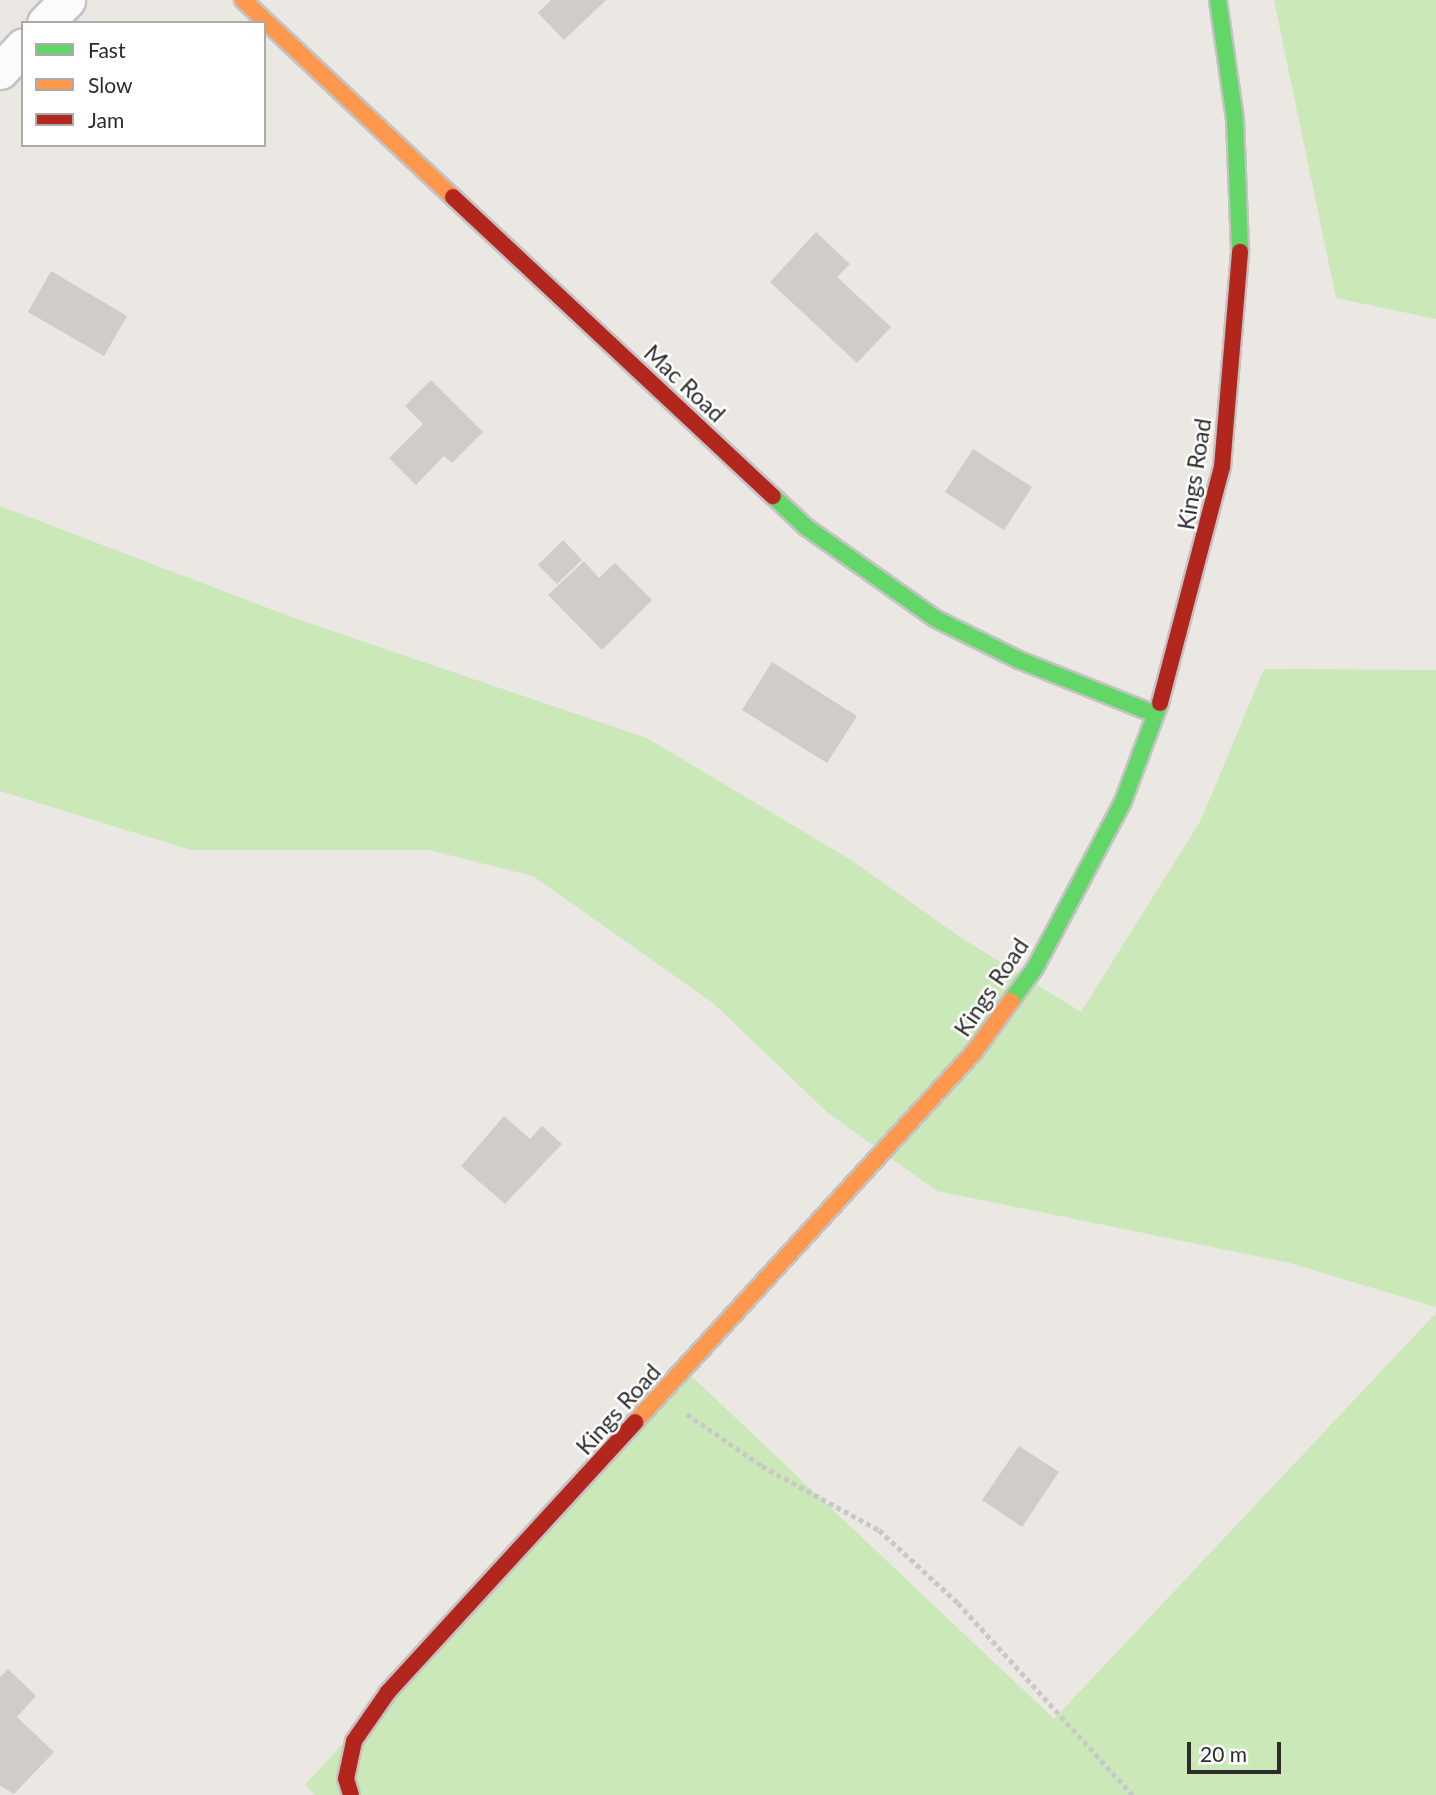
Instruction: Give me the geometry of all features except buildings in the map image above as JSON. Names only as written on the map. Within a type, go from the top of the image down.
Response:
[{"type":"street","points":[[47,21],[67,0]]},
{"type":"street","name":"Mac Road","points":[[243,0],[265,21]]},
{"type":"street","name":"Kings Road","points":[[351,1795],[346,1779],[354,1741],[387,1692],[956,1072],[1006,1011],[1092,864],[1122,804],[1191,605],[1222,467],[1238,306],[1235,119],[1219,0]]},
{"type":"street","name":"Mac Road","points":[[266,22],[806,527],[936,619],[1019,660],[1155,714]]},
{"type":"street","points":[[0,71],[21,48]]},
{"type":"path","points":[[660,1396],[762,1466],[879,1530],[958,1603],[1133,1795]]},
{"type":"green space","points":[[1274,0],[1436,0],[1436,319],[1336,298]]},
{"type":"green space","points":[[0,506],[294,618],[647,738],[851,860],[960,937],[1081,1012],[1201,820],[1264,669],[1436,670],[1436,1307],[1290,1263],[937,1191],[828,1113],[713,1003],[533,876],[429,850],[191,850],[0,791]]},
{"type":"green space","points":[[1436,1313],[1436,1795],[315,1795],[305,1785],[686,1371],[1054,1719]]},
{"type":"traffic: fast","points":[[1218,0],[1235,119],[1240,252]]},
{"type":"traffic: fast","points":[[773,496],[806,527],[936,619],[1019,660],[1155,714]]},
{"type":"traffic: fast","points":[[1011,1001],[1035,968],[1122,804],[1160,703]]},
{"type":"traffic: slow","points":[[243,0],[265,21]]},
{"type":"traffic: slow","points":[[266,22],[453,197]]},
{"type":"traffic: slow","points":[[635,1422],[974,1052],[1011,1001]]},
{"type":"traffic: jam","points":[[453,197],[773,496]]},
{"type":"traffic: jam","points":[[1160,703],[1222,467],[1240,252]]},
{"type":"traffic: jam","points":[[351,1795],[346,1779],[354,1741],[388,1692],[635,1422]]}]
